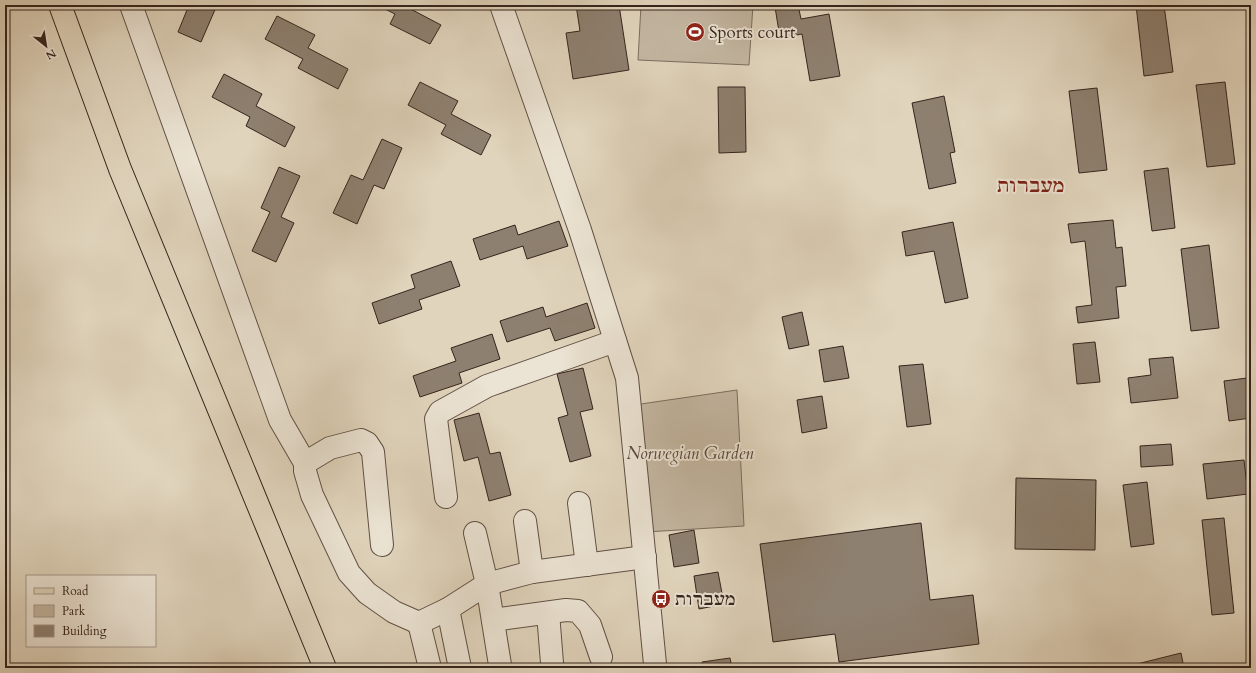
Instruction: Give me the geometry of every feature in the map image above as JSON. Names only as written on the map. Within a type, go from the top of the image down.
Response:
[{"type":"main road","points":[[60,5],[120,169],[325,668]]},
{"type":"street","points":[[131,5],[280,420],[305,463],[305,472],[312,495],[349,573],[367,593],[394,612],[419,623],[448,609],[487,584],[532,572],[645,557]]},
{"type":"street","points":[[501,5],[580,230],[627,378],[655,664],[654,668]]},
{"type":"street","points":[[446,497],[436,419],[440,412],[487,386],[615,341]]},
{"type":"street","points":[[305,463],[330,448],[361,440],[367,443],[374,452],[382,545]]},
{"type":"street","points":[[579,503],[587,565]]},
{"type":"street","points":[[525,521],[532,572]]},
{"type":"street","points":[[475,533],[487,584],[500,665]]},
{"type":"street","points":[[448,609],[460,668]]},
{"type":"street","points":[[493,620],[566,610],[578,611],[590,625],[601,657]]},
{"type":"street","points":[[548,613],[552,663]]},
{"type":"street","points":[[419,623],[430,668]]},
{"type":"green space","name":"Sports court","points":[[641,5],[753,5],[749,65],[638,60]]},
{"type":"green space","name":"Norwegian Garden","points":[[737,390],[744,526],[646,532],[634,405]]},
{"type":"building","points":[[189,5],[217,5],[201,42],[178,32]]},
{"type":"building","points":[[377,5],[403,5],[441,25],[430,44],[390,24],[395,14]]},
{"type":"building","points":[[576,5],[619,5],[629,70],[573,79],[566,33],[580,31]]},
{"type":"building","points":[[798,5],[801,19],[829,14],[840,76],[810,81],[802,34],[780,38],[775,7]]},
{"type":"building","points":[[1136,5],[1164,5],[1173,72],[1144,76]]},
{"type":"building","points":[[1200,5],[1238,5],[1201,9]]},
{"type":"building","points":[[277,16],[315,35],[308,48],[348,69],[338,89],[298,68],[303,59],[265,39]]},
{"type":"building","points":[[224,74],[262,94],[256,106],[295,127],[285,147],[246,126],[250,117],[212,97]]},
{"type":"building","points":[[420,82],[458,101],[451,114],[491,135],[481,155],[441,134],[446,125],[408,105]]},
{"type":"building","points":[[1225,82],[1235,164],[1207,167],[1196,85]]},
{"type":"building","points":[[718,87],[745,87],[746,152],[719,153]]},
{"type":"building","points":[[1097,88],[1107,170],[1079,173],[1069,91]]},
{"type":"building","points":[[944,96],[955,152],[950,153],[956,183],[929,189],[912,103]]},
{"type":"building","points":[[382,139],[402,148],[384,189],[374,185],[357,224],[333,213],[351,175],[363,180]]},
{"type":"building","points":[[279,167],[300,176],[281,217],[294,223],[276,262],[252,251],[270,212],[261,208]]},
{"type":"building","points":[[1168,168],[1175,228],[1152,231],[1144,171]]},
{"type":"building","points":[[1113,220],[1116,248],[1122,247],[1126,286],[1116,287],[1119,318],[1078,323],[1076,307],[1092,305],[1085,241],[1071,243],[1068,224]]},
{"type":"building","points":[[559,221],[568,246],[527,259],[523,246],[480,260],[473,239],[515,225],[518,235]]},
{"type":"building","points":[[953,222],[968,298],[945,303],[934,251],[906,256],[902,232]]},
{"type":"building","points":[[1209,245],[1219,328],[1191,331],[1181,249]]},
{"type":"building","points":[[451,261],[460,286],[419,300],[422,309],[379,324],[372,303],[415,288],[411,275]]},
{"type":"building","points":[[587,303],[595,328],[555,341],[550,328],[507,342],[500,321],[543,307],[546,317]]},
{"type":"building","points":[[802,312],[809,345],[789,349],[782,317]]},
{"type":"building","points":[[492,334],[500,359],[459,373],[462,383],[420,397],[413,376],[456,361],[451,348]]},
{"type":"building","points":[[1095,342],[1100,382],[1077,384],[1073,344]]},
{"type":"building","points":[[843,346],[849,378],[824,382],[819,350]]},
{"type":"building","points":[[1173,357],[1178,398],[1131,403],[1128,378],[1151,375],[1149,359]]},
{"type":"building","points":[[923,364],[931,424],[907,427],[899,366]]},
{"type":"building","points":[[583,368],[593,409],[580,412],[591,456],[570,462],[558,418],[568,415],[557,374]]},
{"type":"building","points":[[1247,378],[1251,418],[1229,421],[1224,381]]},
{"type":"building","points":[[822,396],[827,428],[802,433],[797,400]]},
{"type":"building","points":[[479,413],[490,454],[500,452],[511,495],[489,501],[478,457],[464,461],[454,420]]},
{"type":"building","points":[[1171,444],[1173,465],[1141,467],[1140,446]]},
{"type":"building","points":[[1244,460],[1248,494],[1207,499],[1203,464]]},
{"type":"building","points":[[1016,478],[1096,480],[1095,550],[1015,549]]},
{"type":"building","points":[[1147,482],[1154,544],[1131,547],[1123,485]]},
{"type":"building","points":[[1224,518],[1234,613],[1212,615],[1202,520]]},
{"type":"building","points":[[921,523],[930,600],[973,595],[979,644],[839,662],[835,634],[773,642],[760,544]]},
{"type":"building","points":[[694,530],[699,563],[674,567],[669,535]]},
{"type":"building","points":[[718,572],[724,604],[699,609],[694,576]]},
{"type":"building","points":[[1181,653],[1184,668],[1121,668]]},
{"type":"building","points":[[730,658],[732,668],[697,668],[703,667],[702,662]]},
{"type":"place","name":"Sports court","points":[[695,32]]},
{"type":"place","name":"מעברות","points":[[661,599]]},
{"type":"district","name":"מעברות","points":[[1031,186]]}]
